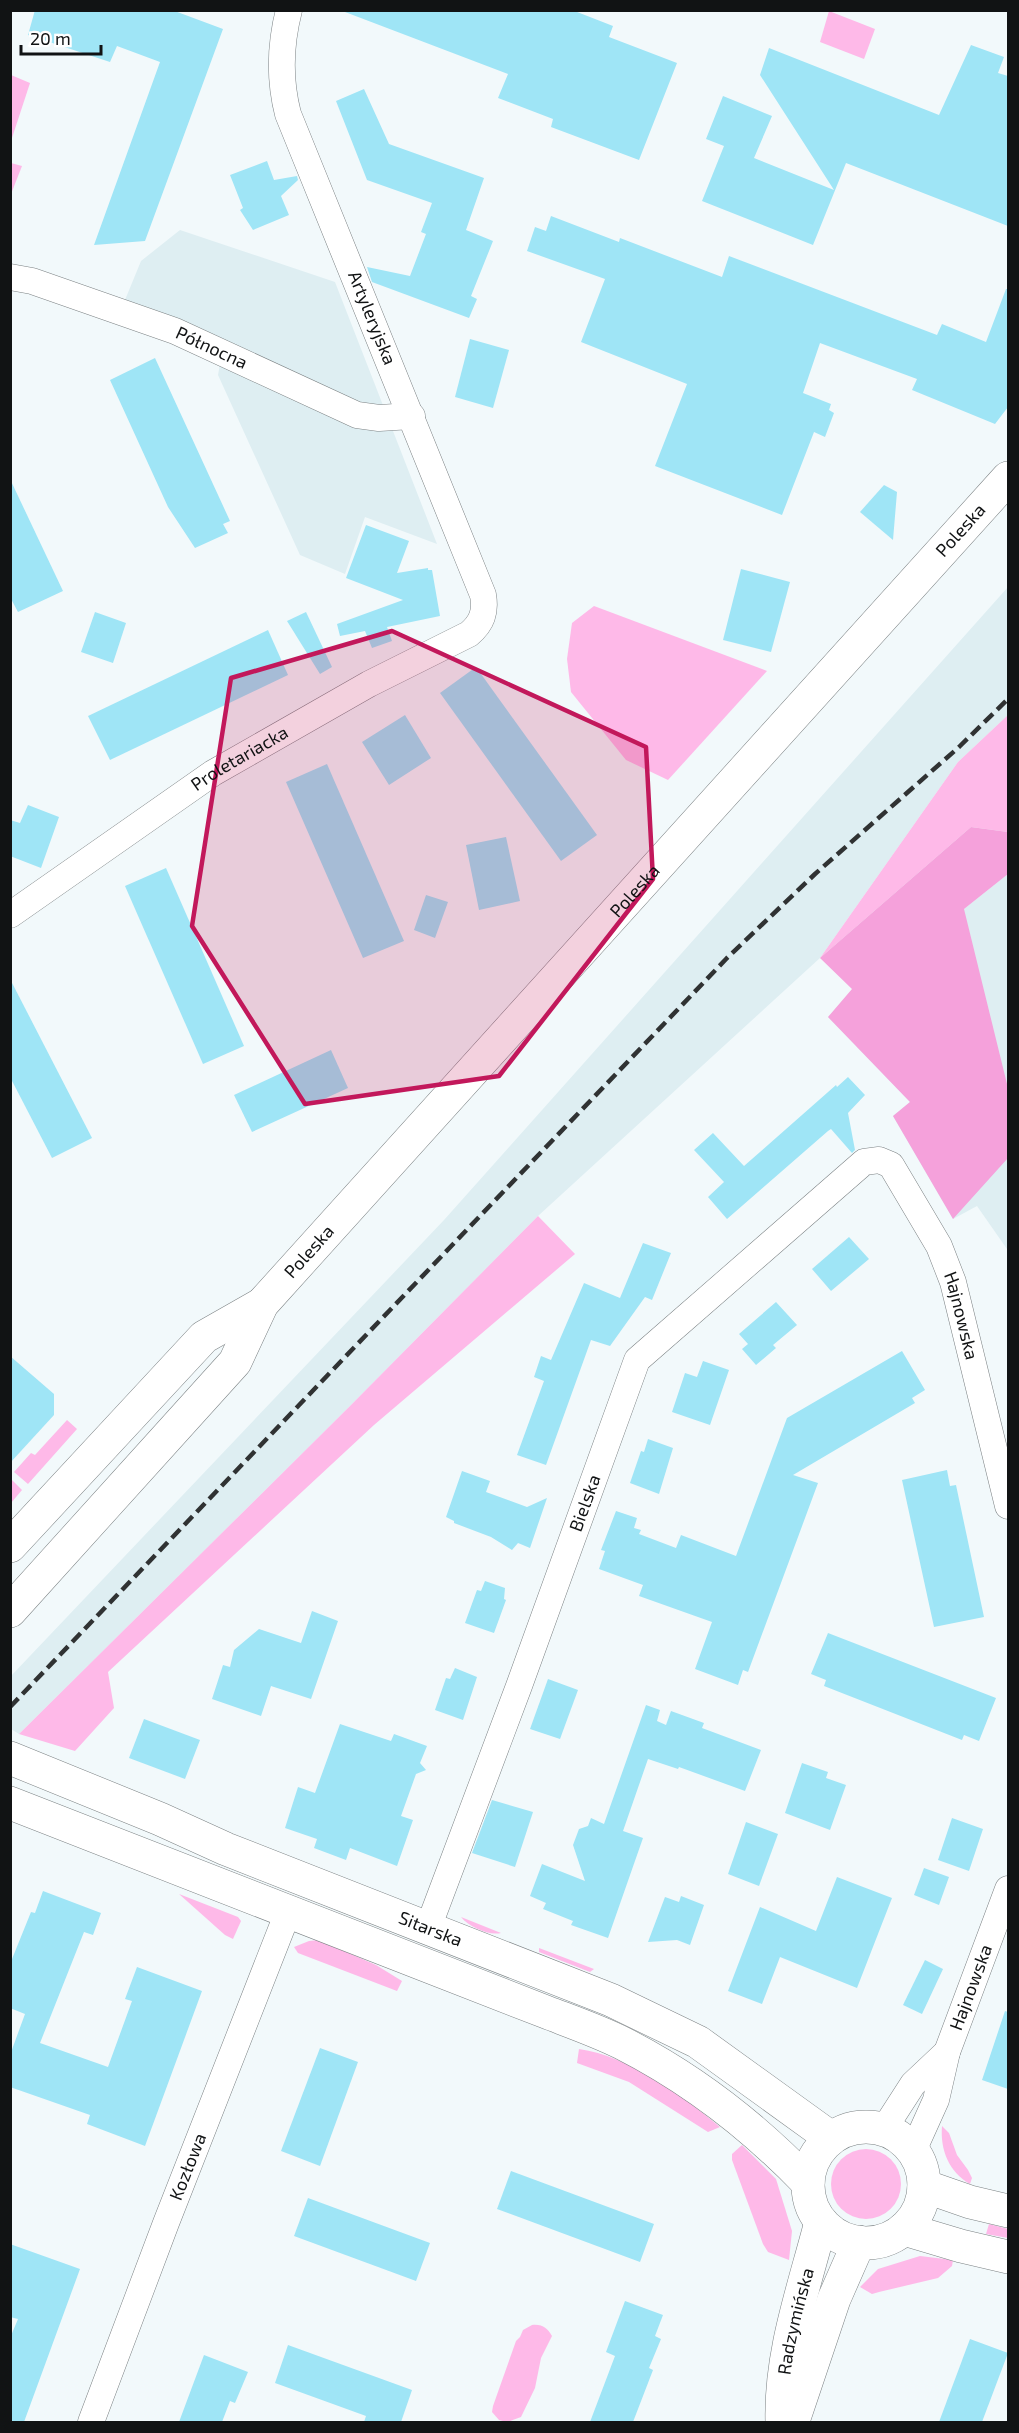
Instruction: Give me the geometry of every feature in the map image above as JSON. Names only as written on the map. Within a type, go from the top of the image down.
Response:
[{"type":"street","name":"Artyleryjska","points":[[289,10],[282,51],[282,78],[288,114],[483,595],[484,612],[480,622]]},
{"type":"street","name":"Północna","points":[[10,277],[32,281],[175,331],[357,415],[379,418],[412,416]]},
{"type":"street","name":"Poleska","points":[[15,1598],[235,1362],[262,1304],[1008,478]]},
{"type":"street","name":"Proletariacka","points":[[10,915],[213,773],[369,684],[469,634],[480,622]]},
{"type":"street","name":"Hajnowska","points":[[864,1162],[879,1160],[891,1165],[939,1246],[953,1282],[965,1324],[1008,1506]]},
{"type":"street","name":"Bielska","points":[[428,1928],[519,1686],[637,1360],[864,1162]]},
{"type":"street","name":"Poleska","points":[[10,1546],[204,1337],[262,1304]]},
{"type":"street","name":"Sitarska","points":[[10,1758],[160,1819],[226,1849],[611,2000],[699,2042],[831,2138]]},
{"type":"street","name":"Sitarska","points":[[10,1803],[546,2012],[622,2044],[659,2064],[702,2092],[748,2128],[808,2183]]},
{"type":"street","name":"Hajnowska","points":[[913,2151],[936,2100],[947,2052],[1008,1889]]},
{"type":"street","name":"Kozłowa","points":[[91,2422],[288,1912]]},
{"type":"street","name":"Hajnowska","points":[[884,2129],[913,2084],[947,2052]]},
{"type":"street","points":[[866,2127],[884,2129],[900,2138],[913,2151],[919,2161],[924,2186],[915,2216],[904,2229],[875,2242],[859,2242],[832,2232],[821,2222],[814,2210],[808,2183],[811,2166],[819,2150],[831,2138],[848,2129],[866,2127]]},
{"type":"street","points":[[924,2186],[970,2202],[1008,2211]]},
{"type":"street","name":"Radzymińska","points":[[782,2422],[781,2392],[785,2359],[821,2222]]},
{"type":"street","points":[[904,2229],[1008,2257]]},
{"type":"street","name":"Radzymińska","points":[[793,2422],[834,2299],[859,2242]]},
{"type":"highlighted area","points":[[392,631],[646,747],[653,879],[499,1076],[305,1104],[192,926],[231,678]]},
{"type":"shaded area","points":[[829,11],[875,29],[864,59],[820,42]]},
{"type":"shaded area","points":[[11,75],[30,83],[11,141]]},
{"type":"shaded area","points":[[10,163],[22,166],[11,194]]},
{"type":"shaded area","points":[[180,230],[335,282],[437,544],[365,517],[345,574],[300,555],[218,375],[222,353],[125,300],[141,261]]},
{"type":"shaded area","points":[[1008,587],[1008,715],[958,762],[820,958],[538,1216],[19,1734],[11,1729],[10,1677],[444,1220]]},
{"type":"shaded area","points":[[594,606],[767,671],[668,780],[626,760],[571,692],[567,659],[572,623]]},
{"type":"shaded area","points":[[1008,715],[1008,832],[971,827],[820,958],[958,762]]},
{"type":"shaded area","points":[[971,827],[1008,832],[1008,874],[964,909],[1008,1088],[1008,1158],[953,1219],[893,1116],[910,1102],[828,1017],[852,989],[820,958]]},
{"type":"shaded area","points":[[1008,874],[1008,1257],[1007,1249],[977,1206],[953,1219],[893,1116],[910,1102],[828,1017]]},
{"type":"shaded area","points":[[538,1216],[575,1254],[374,1425],[108,1672],[114,1708],[75,1751],[19,1734],[349,1407]]},
{"type":"shaded area","points":[[67,1420],[77,1429],[28,1484],[14,1472],[31,1453],[35,1455]]},
{"type":"shaded area","points":[[11,1479],[22,1490],[11,1503]]},
{"type":"shaded area","points":[[179,1894],[238,1917],[241,1921],[233,1939],[225,1935]]},
{"type":"shaded area","points":[[461,1917],[501,1933],[480,1930]]},
{"type":"shaded area","points":[[319,1940],[376,1965],[402,1981],[397,1991],[298,1953],[294,1947]]},
{"type":"shaded area","points":[[539,1948],[594,1969],[590,1972],[539,1952]]},
{"type":"shaded area","points":[[579,2049],[598,2053],[636,2068],[672,2090],[720,2127],[708,2132],[629,2082],[577,2063]]},
{"type":"shaded area","points":[[942,2126],[949,2133],[957,2155],[972,2178],[970,2184],[956,2173],[947,2160],[944,2152]]},
{"type":"shaded area","points":[[742,2145],[776,2179],[792,2231],[789,2260],[768,2252],[763,2244],[732,2160],[732,2154]]},
{"type":"shaded area","points":[[873,2149],[886,2155],[895,2164],[899,2170],[901,2184],[899,2198],[891,2209],[880,2217],[859,2219],[841,2209],[833,2198],[831,2177],[841,2159],[852,2151]]},
{"type":"shaded area","points":[[989,2224],[1008,2229],[1008,2238],[986,2234]]},
{"type":"shaded area","points":[[920,2256],[953,2260],[952,2266],[938,2278],[872,2294],[860,2287],[878,2269]]},
{"type":"shaded area","points":[[532,2325],[544,2327],[552,2336],[541,2358],[535,2388],[521,2417],[507,2422],[499,2420],[492,2412],[493,2406],[516,2341],[523,2330]]},
{"type":"building","points":[[35,10],[172,10],[223,29],[145,241],[94,245],[160,62],[117,46],[110,62],[28,35]]},
{"type":"building","points":[[345,10],[572,10],[613,26],[609,37],[677,63],[639,160],[551,127],[553,119],[498,98],[508,74],[345,12]]},
{"type":"building","points":[[971,45],[1004,57],[998,73],[1008,76],[1008,226],[846,163],[813,245],[702,201],[724,146],[706,139],[723,96],[772,116],[754,158],[834,190],[760,75],[769,48],[939,115]]},
{"type":"building","points":[[364,89],[389,144],[484,178],[466,230],[493,241],[471,296],[477,299],[469,318],[372,282],[367,267],[410,276],[426,234],[421,232],[432,203],[367,180],[336,101]]},
{"type":"building","points":[[267,161],[274,180],[297,176],[298,180],[281,196],[289,215],[253,230],[240,210],[243,208],[230,175]]},
{"type":"building","points":[[551,216],[619,242],[620,238],[722,277],[729,256],[937,335],[942,324],[986,342],[1006,289],[1008,289],[1008,407],[995,424],[912,390],[917,379],[820,343],[803,393],[831,404],[829,410],[834,413],[825,437],[814,432],[782,515],[655,466],[687,384],[581,342],[605,279],[527,251],[535,227],[546,231]]},
{"type":"building","points":[[470,339],[509,350],[493,408],[455,397]]},
{"type":"building","points":[[155,358],[230,521],[223,524],[228,533],[195,548],[168,507],[110,380]]},
{"type":"building","points":[[10,479],[63,591],[18,612],[10,597]]},
{"type":"building","points":[[884,485],[897,492],[893,540],[860,512]]},
{"type":"building","points":[[366,525],[409,541],[397,573],[428,568],[432,570],[440,616],[387,627],[392,641],[372,648],[365,631],[340,636],[337,624],[403,600],[346,578]]},
{"type":"building","points":[[741,569],[790,582],[771,652],[723,640]]},
{"type":"building","points":[[95,612],[126,623],[113,663],[81,652]]},
{"type":"building","points":[[306,612],[332,667],[320,674],[287,621]]},
{"type":"building","points":[[268,630],[288,675],[110,760],[88,716]]},
{"type":"building","points":[[476,667],[597,835],[561,861],[440,693]]},
{"type":"building","points":[[405,715],[431,758],[389,785],[362,742]]},
{"type":"building","points":[[327,764],[404,941],[363,958],[286,782]]},
{"type":"building","points":[[28,805],[59,817],[41,868],[10,856],[10,820],[20,823]]},
{"type":"building","points":[[506,837],[520,901],[479,910],[466,845]]},
{"type":"building","points":[[166,868],[244,1046],[203,1064],[125,886]]},
{"type":"building","points":[[426,895],[448,902],[435,938],[414,930]]},
{"type":"building","points":[[10,979],[92,1138],[52,1158],[10,1077]]},
{"type":"building","points":[[331,1050],[348,1088],[252,1132],[234,1095]]},
{"type":"building","points":[[848,1077],[865,1095],[848,1113],[855,1150],[852,1153],[831,1129],[727,1219],[708,1197],[724,1182],[694,1150],[713,1133],[744,1166]]},
{"type":"building","points":[[849,1237],[869,1259],[831,1291],[812,1269]]},
{"type":"building","points":[[643,1243],[671,1253],[652,1300],[645,1297],[610,1346],[591,1340],[546,1465],[517,1455],[544,1381],[534,1377],[541,1356],[551,1360],[584,1283],[620,1298]]},
{"type":"building","points":[[776,1302],[797,1325],[773,1345],[776,1348],[756,1365],[742,1349],[748,1344],[739,1334]]},
{"type":"building","points":[[902,1351],[925,1390],[912,1398],[915,1403],[793,1475],[818,1483],[748,1672],[743,1670],[738,1685],[695,1669],[712,1622],[639,1596],[643,1585],[599,1569],[605,1551],[601,1550],[616,1511],[637,1518],[634,1528],[641,1530],[639,1534],[676,1548],[681,1535],[736,1556],[787,1418]]},
{"type":"building","points":[[10,1356],[54,1394],[54,1415],[10,1463]]},
{"type":"building","points":[[703,1361],[729,1370],[710,1425],[672,1412],[685,1373],[697,1377]]},
{"type":"building","points":[[648,1439],[673,1448],[659,1494],[630,1483],[641,1451],[644,1452]]},
{"type":"building","points":[[947,1470],[950,1486],[956,1485],[984,1617],[934,1627],[902,1480]]},
{"type":"building","points":[[462,1471],[490,1481],[486,1492],[527,1507],[547,1498],[530,1548],[518,1543],[512,1550],[491,1537],[454,1523],[446,1517]]},
{"type":"building","points":[[485,1581],[505,1588],[504,1599],[506,1600],[494,1633],[465,1623],[477,1590],[481,1591]]},
{"type":"building","points":[[312,1611],[338,1621],[311,1699],[271,1686],[261,1716],[212,1699],[223,1665],[230,1667],[234,1650],[259,1629],[301,1643]]},
{"type":"building","points":[[828,1633],[996,1698],[979,1741],[964,1735],[962,1740],[824,1686],[826,1680],[811,1674]]},
{"type":"building","points":[[455,1668],[477,1677],[463,1720],[435,1710],[446,1678],[450,1679]]},
{"type":"building","points":[[548,1679],[578,1690],[560,1739],[530,1729]]},
{"type":"building","points":[[646,1705],[660,1710],[657,1721],[666,1725],[671,1711],[704,1723],[702,1728],[761,1750],[745,1791],[679,1767],[678,1769],[648,1759],[623,1831],[643,1838],[608,1938],[571,1925],[573,1921],[543,1909],[546,1903],[530,1896],[542,1864],[585,1881],[573,1845],[579,1829],[588,1826],[591,1818],[604,1824]]},
{"type":"building","points":[[144,1719],[200,1740],[185,1779],[129,1758]]},
{"type":"building","points":[[340,1724],[391,1741],[394,1734],[427,1746],[420,1763],[426,1770],[416,1774],[401,1816],[413,1820],[397,1866],[350,1848],[346,1860],[314,1848],[317,1839],[285,1828],[298,1787],[315,1793]]},
{"type":"building","points":[[802,1763],[828,1772],[826,1778],[846,1785],[830,1830],[785,1813]]},
{"type":"building","points":[[492,1800],[533,1812],[515,1867],[472,1853]]},
{"type":"building","points":[[952,1818],[983,1829],[969,1871],[938,1860]]},
{"type":"building","points":[[746,1822],[778,1834],[759,1886],[728,1874]]},
{"type":"building","points":[[924,1868],[949,1877],[939,1905],[914,1895]]},
{"type":"building","points":[[837,1877],[892,1898],[857,1988],[780,1957],[762,2004],[728,1991],[760,1907],[816,1931]]},
{"type":"building","points":[[43,1891],[101,1913],[93,1935],[84,1932],[40,2043],[108,2067],[132,2001],[125,1999],[137,1967],[202,1991],[145,2146],[87,2124],[90,2115],[10,2087],[10,2055],[25,2014],[10,2008],[10,1964],[31,1912],[35,1913]]},
{"type":"building","points":[[681,1896],[704,1905],[690,1945],[677,1940],[648,1942],[665,1897],[679,1902]]},
{"type":"building","points":[[925,1960],[943,1969],[922,2014],[903,2005]]},
{"type":"building","points":[[1005,2011],[1008,2012],[1008,2089],[982,2080]]},
{"type":"building","points":[[320,2048],[358,2062],[320,2166],[281,2151]]},
{"type":"building","points":[[511,2171],[654,2224],[640,2262],[497,2209]]},
{"type":"building","points":[[308,2198],[430,2243],[416,2281],[294,2236]]},
{"type":"building","points":[[10,2244],[80,2269],[24,2422],[10,2422],[10,2338],[18,2319],[10,2317]]},
{"type":"building","points":[[625,2301],[663,2315],[655,2336],[661,2339],[649,2368],[653,2370],[633,2422],[590,2422],[615,2356],[606,2352]]},
{"type":"building","points":[[970,2339],[1008,2353],[982,2422],[939,2422]]},
{"type":"building","points":[[288,2345],[412,2390],[401,2422],[364,2422],[366,2416],[275,2383]]},
{"type":"building","points":[[204,2355],[248,2372],[235,2403],[230,2401],[222,2422],[179,2422]]},
{"type":"railway","points":[[10,1707],[727,958],[815,874],[959,747],[1008,699]]}]
